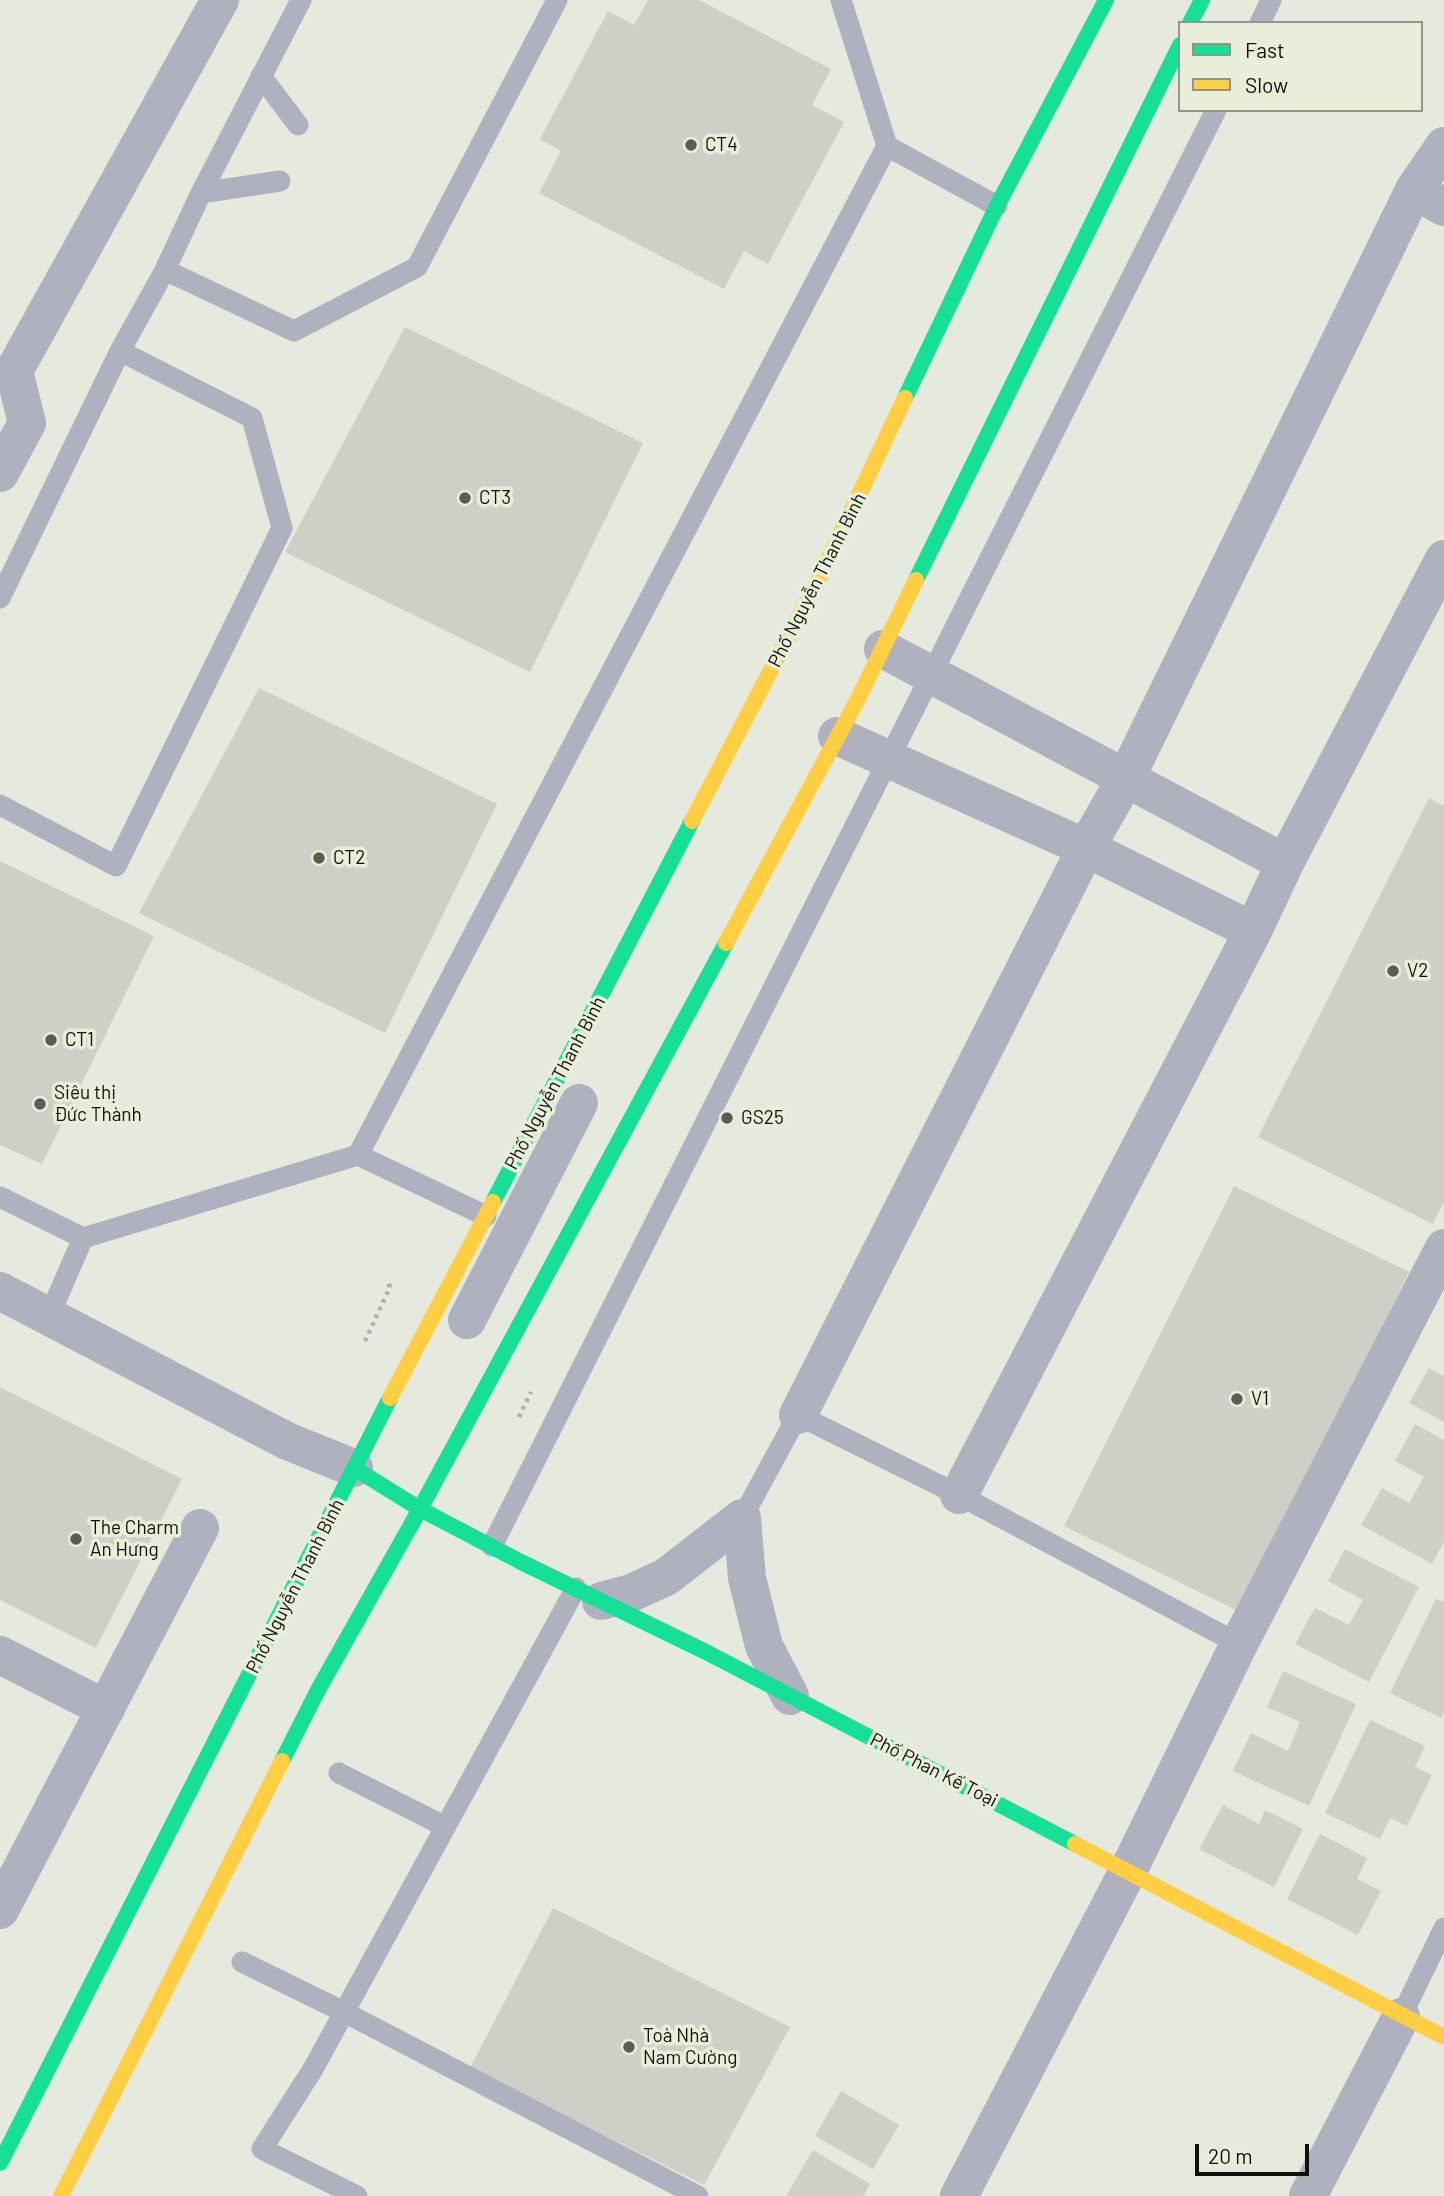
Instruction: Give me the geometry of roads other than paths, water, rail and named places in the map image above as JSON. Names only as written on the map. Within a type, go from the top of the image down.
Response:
[{"type":"main road","name":"Phố Nguyễn Thanh Bình","points":[[0,2163],[354,1468],[824,569],[997,206],[1106,0]]},
{"type":"main road","points":[[1192,21],[1202,0]]},
{"type":"main road","points":[[61,2196],[318,1690],[420,1509],[838,736],[1178,49]]},
{"type":"main road","name":"Phố Phan Kế Toại","points":[[354,1468],[420,1509],[790,1696],[1444,2038]]},
{"type":"street","points":[[0,473],[27,423],[7,375],[220,0]]},
{"type":"street","points":[[798,1415],[1086,848],[1126,778],[1429,199],[1444,146]]},
{"type":"street","points":[[959,1495],[1444,559]]},
{"type":"street","points":[[883,649],[1285,863]]},
{"type":"street","points":[[838,736],[1086,848],[1253,931]]},
{"type":"street","points":[[467,1320],[579,1103]]},
{"type":"street","points":[[959,2196],[1128,1871],[1239,1644],[1444,1248]]},
{"type":"street","points":[[0,1291],[287,1441],[354,1468]]},
{"type":"street","points":[[589,1595],[631,1593],[666,1577],[742,1518]]},
{"type":"street","points":[[742,1518],[747,1578],[761,1634],[774,1667],[790,1696]]},
{"type":"street","points":[[0,1910],[200,1528]]},
{"type":"street","points":[[0,1655],[106,1709]]},
{"type":"street","points":[[1308,2196],[1401,2017]]},
{"type":"lane","points":[[0,598],[120,351],[165,270],[201,193],[301,0]]},
{"type":"lane","points":[[165,270],[294,331],[417,267],[557,0]]},
{"type":"lane","points":[[841,0],[887,146],[997,206]]},
{"type":"lane","points":[[1261,21],[1271,0]]},
{"type":"lane","points":[[261,76],[298,125]]},
{"type":"lane","points":[[492,1546],[1215,112]]},
{"type":"lane","points":[[358,1155],[887,146]]},
{"type":"lane","points":[[201,193],[279,181]]},
{"type":"lane","points":[[0,805],[116,866],[282,528],[251,418],[120,351]]},
{"type":"lane","points":[[0,1196],[83,1238],[358,1155],[486,1216]]},
{"type":"lane","points":[[49,1315],[83,1238]]},
{"type":"lane","points":[[742,1518],[798,1415],[959,1495],[1239,1644]]},
{"type":"lane","points":[[357,2196],[262,2149],[313,2069],[444,1826],[589,1595]]},
{"type":"lane","points":[[339,1773],[444,1826]]},
{"type":"lane","points":[[1401,2017],[1444,1928]]},
{"type":"lane","points":[[242,1962],[698,2196]]},
{"type":"place","name":"CT4","points":[[691,145]]},
{"type":"place","name":"CT3","points":[[465,498]]},
{"type":"place","name":"CT2","points":[[319,858]]},
{"type":"place","name":"V2","points":[[1393,971]]},
{"type":"place","name":"CT1","points":[[51,1040]]},
{"type":"place","name":"Siêu thị Đức Thành","points":[[40,1104]]},
{"type":"place","name":"GS25","points":[[727,1118]]},
{"type":"place","name":"V1","points":[[1237,1399]]},
{"type":"place","name":"The Charm An Hưng","points":[[76,1539]]},
{"type":"place","name":"Toà Nhà Nam Cường","points":[[629,2047]]}]
